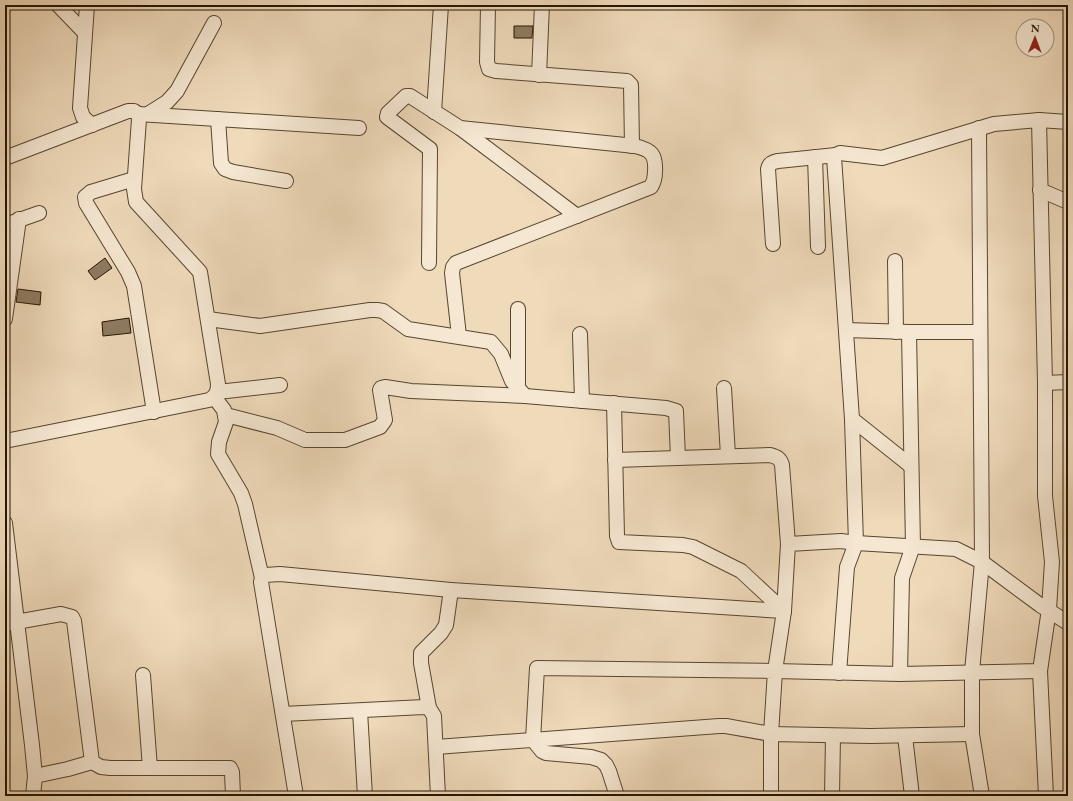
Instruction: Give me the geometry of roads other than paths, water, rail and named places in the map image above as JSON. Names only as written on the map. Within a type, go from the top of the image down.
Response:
[{"type":"street","points":[[58,5],[85,33]]},
{"type":"street","points":[[87,5],[80,108],[83,117],[92,125]]},
{"type":"street","points":[[434,112],[440,5]]},
{"type":"street","points":[[488,5],[487,62],[489,69],[539,75],[627,81],[631,85],[632,146]]},
{"type":"street","points":[[539,75],[542,5]]},
{"type":"street","points":[[214,23],[178,91],[167,102],[143,114],[139,119],[134,189],[136,202],[200,272],[218,384],[216,394],[226,415],[226,422],[219,442],[218,454],[241,493],[245,504],[262,578],[261,582],[296,796]]},
{"type":"street","points":[[429,263],[430,149],[386,115],[404,97],[408,96],[460,128],[577,216]]},
{"type":"street","points":[[5,158],[128,111],[143,114],[358,128]]},
{"type":"street","points":[[218,119],[221,163],[225,169],[233,172],[286,181]]},
{"type":"street","points":[[1038,120],[1045,383],[1045,496],[1052,562],[1049,609],[1040,671],[1046,796]]},
{"type":"street","points":[[773,244],[768,169],[769,165],[773,162],[778,160],[836,155],[840,153],[882,158],[998,123],[1038,120],[1068,122]]},
{"type":"street","points":[[459,336],[452,273],[453,267],[456,263],[651,187],[655,179],[655,158],[652,154],[637,146],[460,128]]},
{"type":"street","points":[[978,128],[982,562],[972,672],[972,734],[982,796]]},
{"type":"street","points":[[836,155],[833,161],[852,419],[856,544],[847,567],[839,674]]},
{"type":"street","points":[[815,157],[818,247]]},
{"type":"street","points":[[134,179],[91,192],[85,197],[86,203],[128,272],[134,286],[154,412]]},
{"type":"street","points":[[1040,190],[1068,202]]},
{"type":"street","points":[[5,225],[39,213]]},
{"type":"street","points":[[5,319],[19,219]]},
{"type":"street","points":[[895,260],[903,332],[911,466],[913,546],[902,578],[900,674]]},
{"type":"street","points":[[518,309],[522,393]]},
{"type":"street","points":[[208,319],[260,326],[377,310],[387,314],[408,329],[492,342],[499,351],[512,382],[522,393]]},
{"type":"street","points":[[846,330],[980,332]]},
{"type":"street","points":[[580,334],[582,401]]},
{"type":"street","points":[[1045,383],[1068,382]]},
{"type":"street","points":[[5,441],[209,400],[216,394],[280,385]]},
{"type":"street","points":[[226,415],[277,428],[305,440],[345,440],[380,427],[384,424],[385,420],[380,390],[384,387],[412,391],[522,393],[582,401],[666,408],[676,411],[678,458]]},
{"type":"street","points":[[724,388],[728,456]]},
{"type":"street","points":[[614,403],[617,536],[620,542],[683,545],[693,547],[741,571],[784,611]]},
{"type":"street","points":[[852,419],[911,466]]},
{"type":"street","points":[[615,460],[770,455],[776,456],[780,460],[782,465],[788,544],[784,611],[775,671],[771,734],[771,796]]},
{"type":"street","points":[[5,523],[11,623],[32,745],[35,776],[33,796]]},
{"type":"street","points":[[788,544],[841,541],[856,544],[956,549],[982,562],[1068,623]]},
{"type":"street","points":[[262,578],[265,575],[272,574],[451,590],[784,611]]},
{"type":"street","points":[[438,796],[434,716],[429,708],[421,663],[421,653],[441,633],[446,625],[451,590]]},
{"type":"street","points":[[11,623],[61,614],[72,618],[74,621],[92,762]]},
{"type":"street","points":[[617,796],[609,771],[601,760],[591,757],[546,753],[542,751],[533,740],[537,668],[775,671],[839,674],[1040,671]]},
{"type":"street","points":[[143,675],[150,768]]},
{"type":"street","points":[[283,714],[424,707],[429,708]]},
{"type":"street","points":[[360,711],[366,796]]},
{"type":"street","points":[[436,747],[719,726],[771,734],[832,736],[972,734]]},
{"type":"street","points":[[832,736],[832,796]]},
{"type":"street","points":[[905,736],[912,796]]},
{"type":"street","points":[[35,776],[92,762],[106,767],[230,768],[233,778],[233,796]]}]
